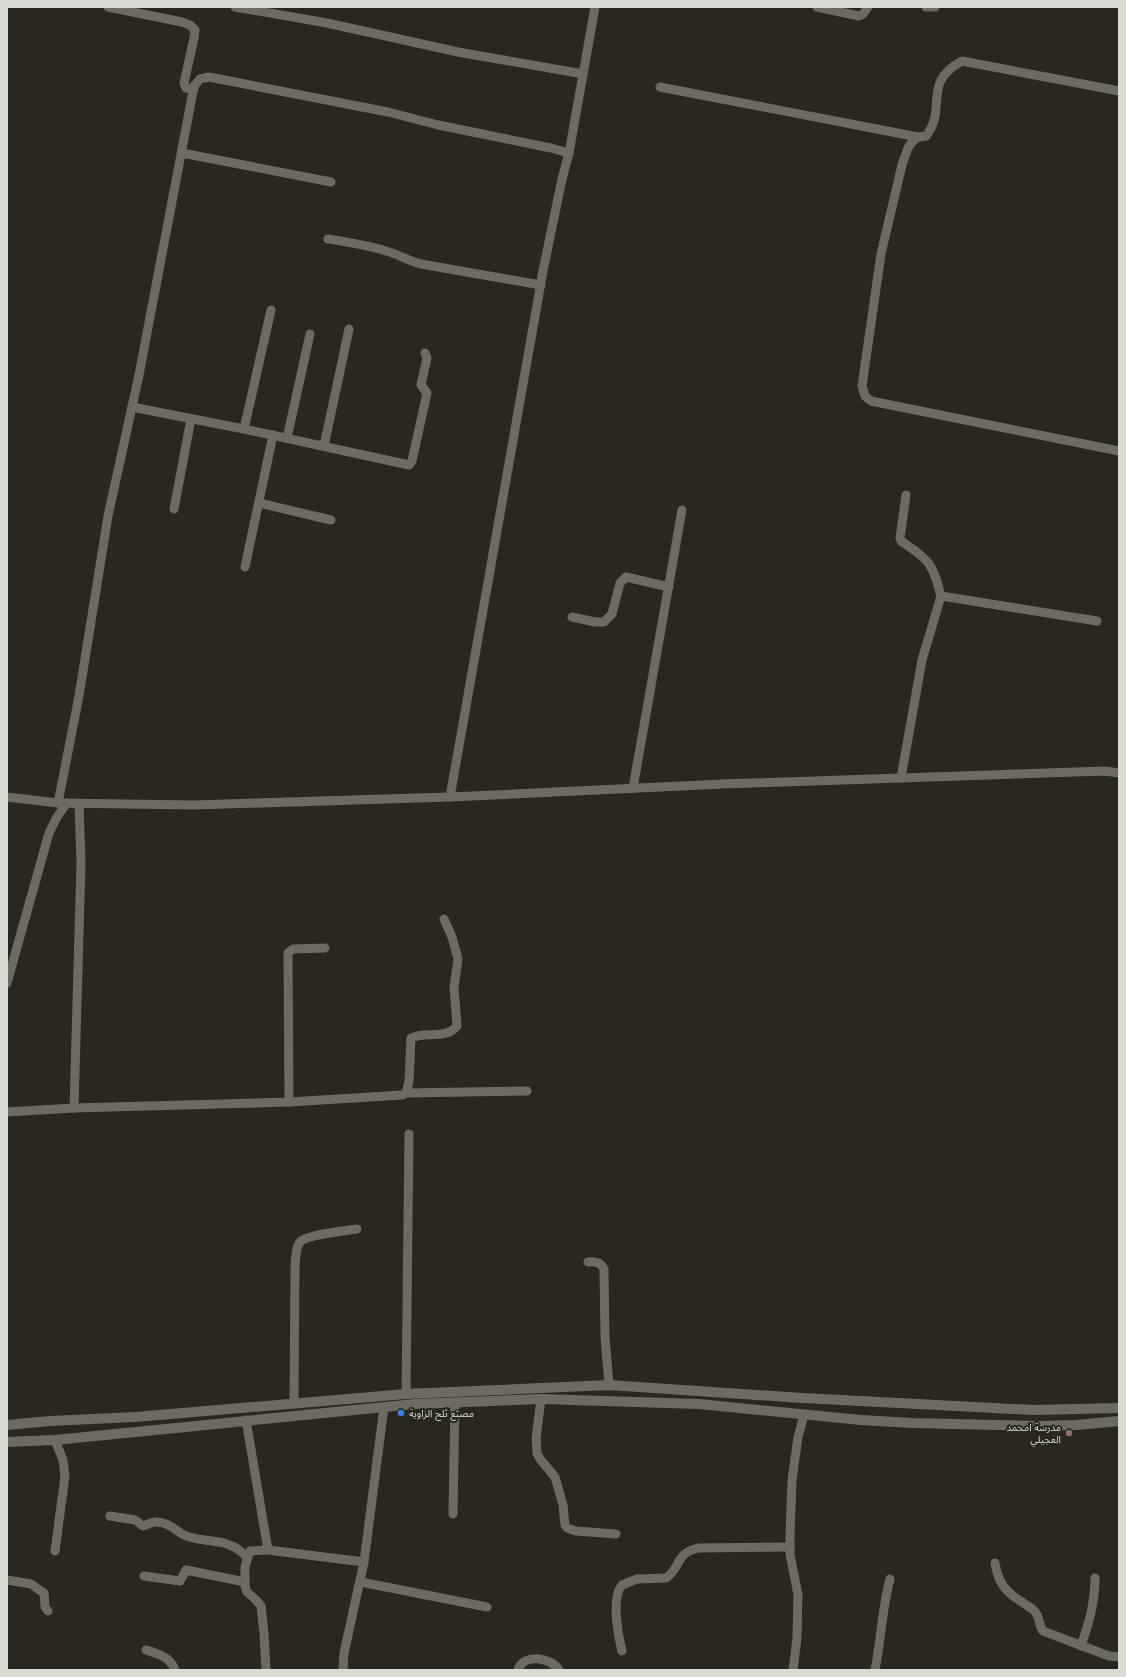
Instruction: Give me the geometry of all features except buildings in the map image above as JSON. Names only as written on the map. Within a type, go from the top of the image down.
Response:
[{"type":"main road","points":[[7,1425],[50,1421],[134,1417],[406,1394],[609,1385],[803,1398],[1034,1410],[1119,1408]]},
{"type":"main road","points":[[7,1442],[55,1440],[384,1407],[455,1402],[541,1399],[699,1404],[912,1424],[1076,1425],[1119,1421]]},
{"type":"street","points":[[108,7],[182,22],[190,25],[195,30],[184,83],[186,88],[194,90]]},
{"type":"street","points":[[235,7],[327,23],[458,52],[583,74]]},
{"type":"street","points":[[450,797],[541,285],[562,179],[569,153],[595,7]]},
{"type":"street","points":[[817,7],[859,16],[868,7]]},
{"type":"street","points":[[926,7],[934,7]]},
{"type":"street","points":[[1119,91],[962,62],[951,67],[940,80],[934,123],[926,136],[918,138],[912,142],[908,148],[902,165],[881,254],[862,378],[862,386],[865,396],[871,401],[1119,451]]},
{"type":"street","points":[[58,803],[79,696],[108,516],[132,407],[194,90],[197,82],[200,79],[209,77],[388,112],[569,153]]},
{"type":"street","points":[[660,86],[918,138]]},
{"type":"street","points":[[182,153],[331,182]]},
{"type":"street","points":[[328,239],[388,251],[412,262],[421,264],[541,285]]},
{"type":"street","points":[[244,429],[271,310]]},
{"type":"street","points":[[324,446],[349,329]]},
{"type":"street","points":[[287,438],[310,334]]},
{"type":"street","points":[[132,407],[191,420],[273,435],[410,465],[427,393],[421,385],[427,358],[425,353]]},
{"type":"street","points":[[174,509],[191,420]]},
{"type":"street","points":[[245,567],[273,435]]},
{"type":"street","points":[[901,778],[922,660],[941,596],[934,571],[929,562],[900,538],[906,494]]},
{"type":"street","points":[[258,503],[331,520]]},
{"type":"street","points":[[633,788],[682,510]]},
{"type":"street","points":[[572,617],[595,622],[604,622],[612,614],[620,584],[626,577],[669,586]]},
{"type":"street","points":[[941,596],[1097,621]]},
{"type":"street","points":[[1105,771],[1119,766]]},
{"type":"street","points":[[7,797],[58,803],[194,806],[901,778],[1105,771],[1119,773]]},
{"type":"street","points":[[7,983],[49,833],[57,817],[67,803]]},
{"type":"street","points":[[74,1108],[81,863],[79,803]]},
{"type":"street","points":[[406,1093],[409,1081],[411,1038],[452,1032],[457,1026],[454,987],[458,959],[452,937],[444,919]]},
{"type":"street","points":[[289,1102],[288,953],[292,949],[325,948]]},
{"type":"street","points":[[7,1112],[74,1108],[289,1102],[399,1096],[406,1093],[527,1091]]},
{"type":"street","points":[[406,1394],[409,1134]]},
{"type":"street","points":[[294,1404],[295,1266],[297,1250],[301,1242],[310,1237],[357,1229]]},
{"type":"street","points":[[588,1262],[598,1262],[604,1269],[605,1338],[609,1385]]},
{"type":"street","points":[[541,1399],[536,1438],[537,1453],[554,1477],[563,1505],[565,1525],[567,1528],[576,1531],[616,1534]]},
{"type":"street","points":[[453,1514],[455,1402]]},
{"type":"street","points":[[343,1670],[344,1653],[361,1582],[384,1407]]},
{"type":"street","points":[[793,1670],[797,1638],[798,1595],[790,1547],[792,1480],[798,1437],[804,1415]]},
{"type":"street","points":[[246,1420],[268,1550]]},
{"type":"street","points":[[55,1440],[63,1460],[65,1476],[55,1551]]},
{"type":"street","points":[[110,1516],[135,1520],[143,1526],[155,1522],[170,1525],[183,1534],[201,1541],[212,1541],[228,1544],[242,1551],[247,1558]]},
{"type":"street","points":[[622,1651],[617,1602],[618,1592],[622,1585],[637,1579],[666,1578],[670,1575],[681,1556],[687,1550],[698,1548],[790,1547]]},
{"type":"street","points":[[266,1670],[264,1633],[260,1606],[247,1592],[245,1582],[247,1558],[250,1550],[268,1550],[364,1562]]},
{"type":"street","points":[[995,1563],[996,1575],[1001,1584],[1012,1596],[1031,1607],[1037,1614],[1040,1627],[1043,1631],[1109,1656],[1119,1657]]},
{"type":"street","points":[[144,1576],[180,1582],[186,1570],[245,1582]]},
{"type":"street","points":[[1080,1646],[1089,1622],[1095,1597],[1095,1578]]},
{"type":"street","points":[[875,1670],[890,1579]]},
{"type":"street","points":[[7,1580],[31,1584],[44,1593],[45,1606],[48,1611]]},
{"type":"street","points":[[361,1582],[487,1607]]},
{"type":"street","points":[[146,1650],[158,1653],[169,1659],[175,1670]]},
{"type":"street","points":[[518,1670],[519,1665],[523,1661],[538,1658],[556,1665],[559,1670]]},
{"type":"place","name":"مصنع ثلج الزاوية","points":[[401,1413]]},
{"type":"place","name":"مدرسة امحمد العجيلي","points":[[1069,1433]]}]
